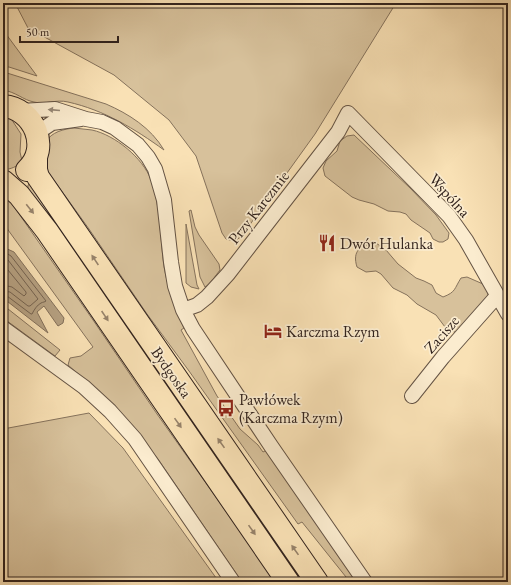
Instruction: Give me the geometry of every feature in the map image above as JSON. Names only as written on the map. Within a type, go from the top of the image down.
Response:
[{"type":"main road","points":[[8,107],[27,117],[37,132]]},
{"type":"main road","name":"Bydgoska","points":[[37,132],[38,145],[36,170],[38,177],[317,582]]},
{"type":"main road","points":[[3,181],[13,179],[23,174],[36,158]]},
{"type":"main road","name":"Bydgoska","points":[[3,181],[19,195],[47,231],[288,582]]},
{"type":"street","points":[[8,107],[55,109],[86,119],[102,122],[115,128],[138,145],[148,156],[155,169],[164,200],[174,286],[183,310],[193,329],[271,446],[365,582]]},
{"type":"street","name":"Wspólna","points":[[348,113],[449,216],[466,240],[508,314]]},
{"type":"street","name":"Przy Karczmie","points":[[183,310],[197,305],[207,297],[228,274],[338,132],[348,113]]},
{"type":"street","points":[[37,132],[52,123],[86,119]]},
{"type":"street","name":"Zacisze","points":[[412,396],[443,357],[497,296]]},
{"type":"street","points":[[3,328],[84,387],[110,411],[134,439],[233,582]]},
{"type":"shaded area","points":[[15,3],[396,3],[315,134],[241,237],[234,241],[226,239],[222,233],[196,156],[169,120],[114,75],[28,28]]},
{"type":"shaded area","points":[[6,34],[37,76],[9,67],[3,67]]},
{"type":"shaded area","points":[[3,73],[115,108],[139,122],[146,128],[164,150],[119,121],[81,105],[64,101],[38,103],[26,100],[12,92],[3,90]]},
{"type":"shaded area","points":[[3,114],[10,117],[21,134],[20,152],[22,161],[14,167],[3,170]]},
{"type":"shaded area","points":[[74,128],[92,130],[119,142],[135,156],[147,172],[157,201],[164,267],[172,298],[184,328],[181,330],[217,396],[240,429],[258,445],[263,452],[267,450],[356,580],[353,582],[350,582],[302,522],[298,524],[147,314],[43,165],[44,148],[48,139],[58,132]]},
{"type":"shaded area","points":[[354,135],[436,215],[449,233],[448,239],[443,242],[439,242],[433,239],[430,233],[411,220],[406,214],[388,211],[374,204],[352,197],[325,176],[323,168],[326,161],[337,151],[340,141],[347,136]]},
{"type":"shaded area","points":[[31,183],[308,582],[298,582],[28,188],[28,185]]},
{"type":"shaded area","points":[[3,196],[9,198],[157,414],[276,582],[242,582],[158,459],[111,403],[68,365],[70,358],[81,356],[93,347],[3,223]]},
{"type":"shaded area","points":[[191,210],[195,227],[199,235],[219,264],[220,270],[205,287],[200,277],[189,211]]},
{"type":"shaded area","points":[[186,224],[199,289],[191,287],[186,283]]},
{"type":"shaded area","points":[[376,243],[386,250],[398,264],[416,278],[432,285],[436,293],[443,297],[453,292],[461,278],[467,277],[483,284],[488,291],[488,298],[459,332],[454,332],[445,327],[436,315],[417,304],[407,295],[393,288],[381,274],[376,271],[366,272],[357,267],[356,257],[359,250],[366,245]]},
{"type":"shaded area","points":[[3,305],[60,350],[55,356],[3,318]]},
{"type":"shaded area","points":[[89,413],[123,448],[219,582],[3,582],[3,429]]},
{"type":"water","points":[[3,247],[14,252],[64,318],[63,323],[58,326],[44,306],[37,312],[48,333],[3,298]]},
{"type":"place","name":"Dwór Hulanka","points":[[327,243]]},
{"type":"place","name":"Karczma Rzym","points":[[273,331]]},
{"type":"place","name":"Pawłówek (Karczma Rzym)","points":[[226,408]]}]
